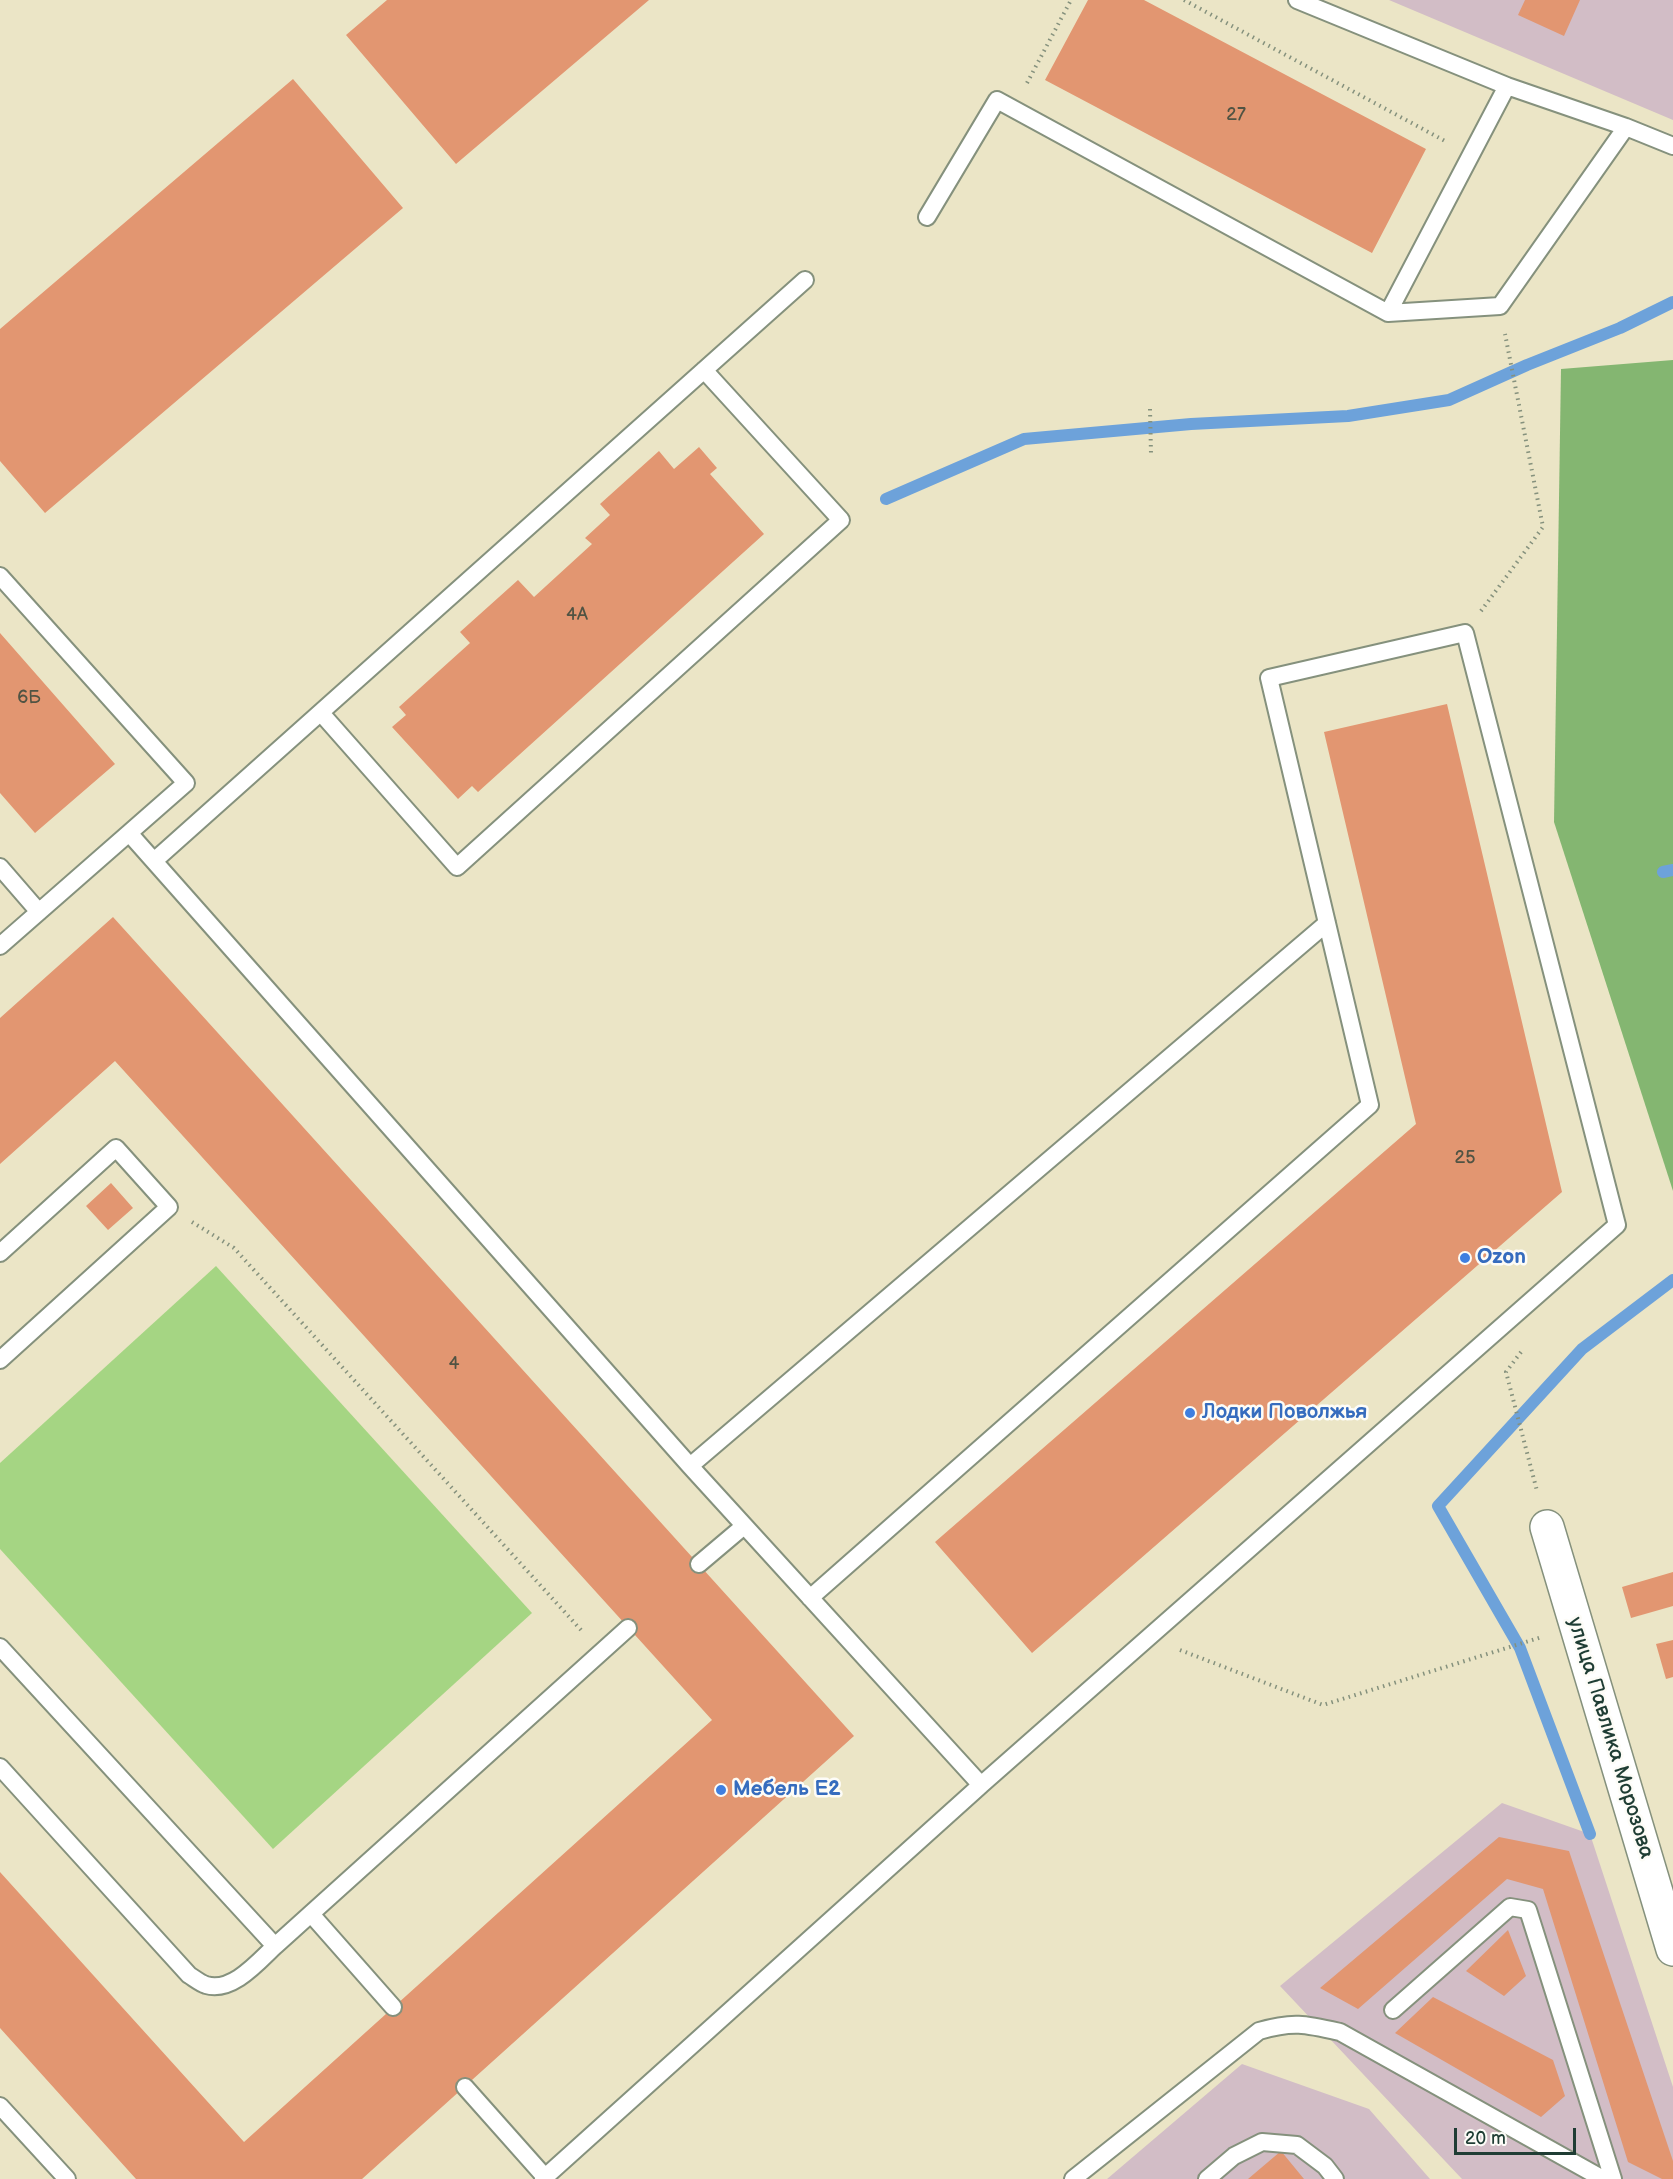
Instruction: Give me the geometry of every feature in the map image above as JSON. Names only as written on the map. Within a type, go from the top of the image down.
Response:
[{"type":"street","name":"улица Павлика Морозова","points":[[1546,1527],[1673,1949]]},
{"type":"lane","points":[[1297,0],[1507,87],[1626,127],[1673,146]]},
{"type":"lane","points":[[1389,313],[1507,87]]},
{"type":"lane","points":[[927,217],[997,100],[1389,313],[1500,306],[1626,127]]},
{"type":"lane","points":[[154,861],[805,280]]},
{"type":"lane","points":[[321,712],[457,867],[841,520],[704,370]]},
{"type":"lane","points":[[0,576],[186,783],[0,946]]},
{"type":"lane","points":[[465,2087],[544,2178],[981,1785],[1617,1225],[1464,633],[1269,678],[1370,1105],[810,1598]]},
{"type":"lane","points":[[129,833],[690,1466],[981,1785]]},
{"type":"lane","points":[[0,867],[39,912]]},
{"type":"lane","points":[[690,1466],[1327,923]]},
{"type":"lane","points":[[0,1253],[116,1148],[169,1207],[0,1360]]},
{"type":"lane","points":[[699,1564],[744,1526]]},
{"type":"lane","points":[[0,1767],[189,1976],[207,1986],[224,1985],[241,1977],[628,1628]]},
{"type":"lane","points":[[0,1647],[275,1946]]},
{"type":"lane","points":[[1393,2010],[1510,1907],[1528,1910],[1613,2179]]},
{"type":"lane","points":[[311,1914],[393,2007]]},
{"type":"lane","points":[[1073,2179],[1259,2031],[1284,2024],[1307,2025],[1340,2032],[1376,2050],[1603,2179]]},
{"type":"lane","points":[[0,2106],[67,2179]]},
{"type":"lane","points":[[1207,2179],[1234,2156],[1262,2142],[1297,2145],[1325,2166],[1335,2179]]},
{"type":"path","points":[[1036,90],[1026,84],[1071,0]]},
{"type":"path","points":[[1184,0],[1448,143]]},
{"type":"path","points":[[1464,633],[1543,527],[1500,306]]},
{"type":"path","points":[[1150,409],[1151,454]]},
{"type":"path","points":[[169,1207],[234,1248],[601,1653]]},
{"type":"path","points":[[1527,1344],[1506,1372],[1546,1527]]},
{"type":"path","points":[[1149,1638],[1323,1705],[1576,1626]]},
{"type":"shaded area","points":[[1389,0],[1673,0],[1673,120]]},
{"type":"shaded area","points":[[1502,1803],[1590,1834],[1673,2087],[1673,2179],[1462,2179],[1280,1986]]},
{"type":"shaded area","points":[[1242,2064],[1369,2109],[1430,2179],[1107,2179]]},
{"type":"green space","points":[[1673,360],[1673,1191],[1554,822],[1561,369]]},
{"type":"green space","points":[[216,1266],[532,1613],[273,1849],[0,1549],[0,1463]]},
{"type":"building","points":[[387,0],[649,0],[456,164],[346,35]]},
{"type":"building","points":[[1088,0],[1144,0],[1426,149],[1372,253],[1045,80]]},
{"type":"building","points":[[1525,0],[1580,0],[1564,36],[1518,15]]},
{"type":"building","points":[[293,79],[403,208],[45,513],[0,461],[0,329]]},
{"type":"building","points":[[699,447],[717,468],[710,474],[764,534],[478,792],[472,786],[458,799],[392,727],[406,715],[399,707],[470,643],[460,632],[518,580],[534,597],[592,544],[585,538],[610,515],[600,504],[659,451],[674,469]]},
{"type":"building","points":[[0,633],[115,764],[35,833],[0,793]]},
{"type":"building","points":[[1447,704],[1562,1192],[1032,1653],[935,1542],[1416,1124],[1324,732]]},
{"type":"building","points":[[113,917],[854,1736],[362,2179],[136,2179],[0,2028],[0,1872],[244,2142],[712,1720],[115,1061],[0,1164],[0,1018]]},
{"type":"building","points":[[111,1183],[133,1208],[108,1230],[86,1206]]},
{"type":"building","points":[[1673,1572],[1673,1606],[1631,1618],[1622,1587]]},
{"type":"building","points":[[1673,1640],[1673,1677],[1666,1679],[1656,1644]]},
{"type":"building","points":[[1499,1837],[1569,1851],[1673,2161],[1673,2179],[1662,2179],[1628,2162],[1543,1889],[1507,1879],[1358,2009],[1320,1988]]},
{"type":"building","points":[[1508,1930],[1526,1976],[1504,1996],[1466,1971]]},
{"type":"building","points":[[1433,1997],[1553,2060],[1565,2096],[1541,2117],[1395,2033]]},
{"type":"building","points":[[1281,2151],[1304,2179],[1248,2179]]},
{"type":"waterway","points":[[886,499],[1024,439],[1191,424],[1348,416],[1449,400],[1527,365],[1620,328],[1673,302]]},
{"type":"waterway","points":[[1663,872],[1673,870]]},
{"type":"waterway","points":[[1590,1834],[1520,1648],[1438,1506],[1582,1349],[1673,1280]]},
{"type":"place","name":"Ozon","points":[[1465,1258]]},
{"type":"place","name":"Лодки Поволжья","points":[[1190,1413]]},
{"type":"place","name":"Мебель Е2","points":[[721,1790]]}]
